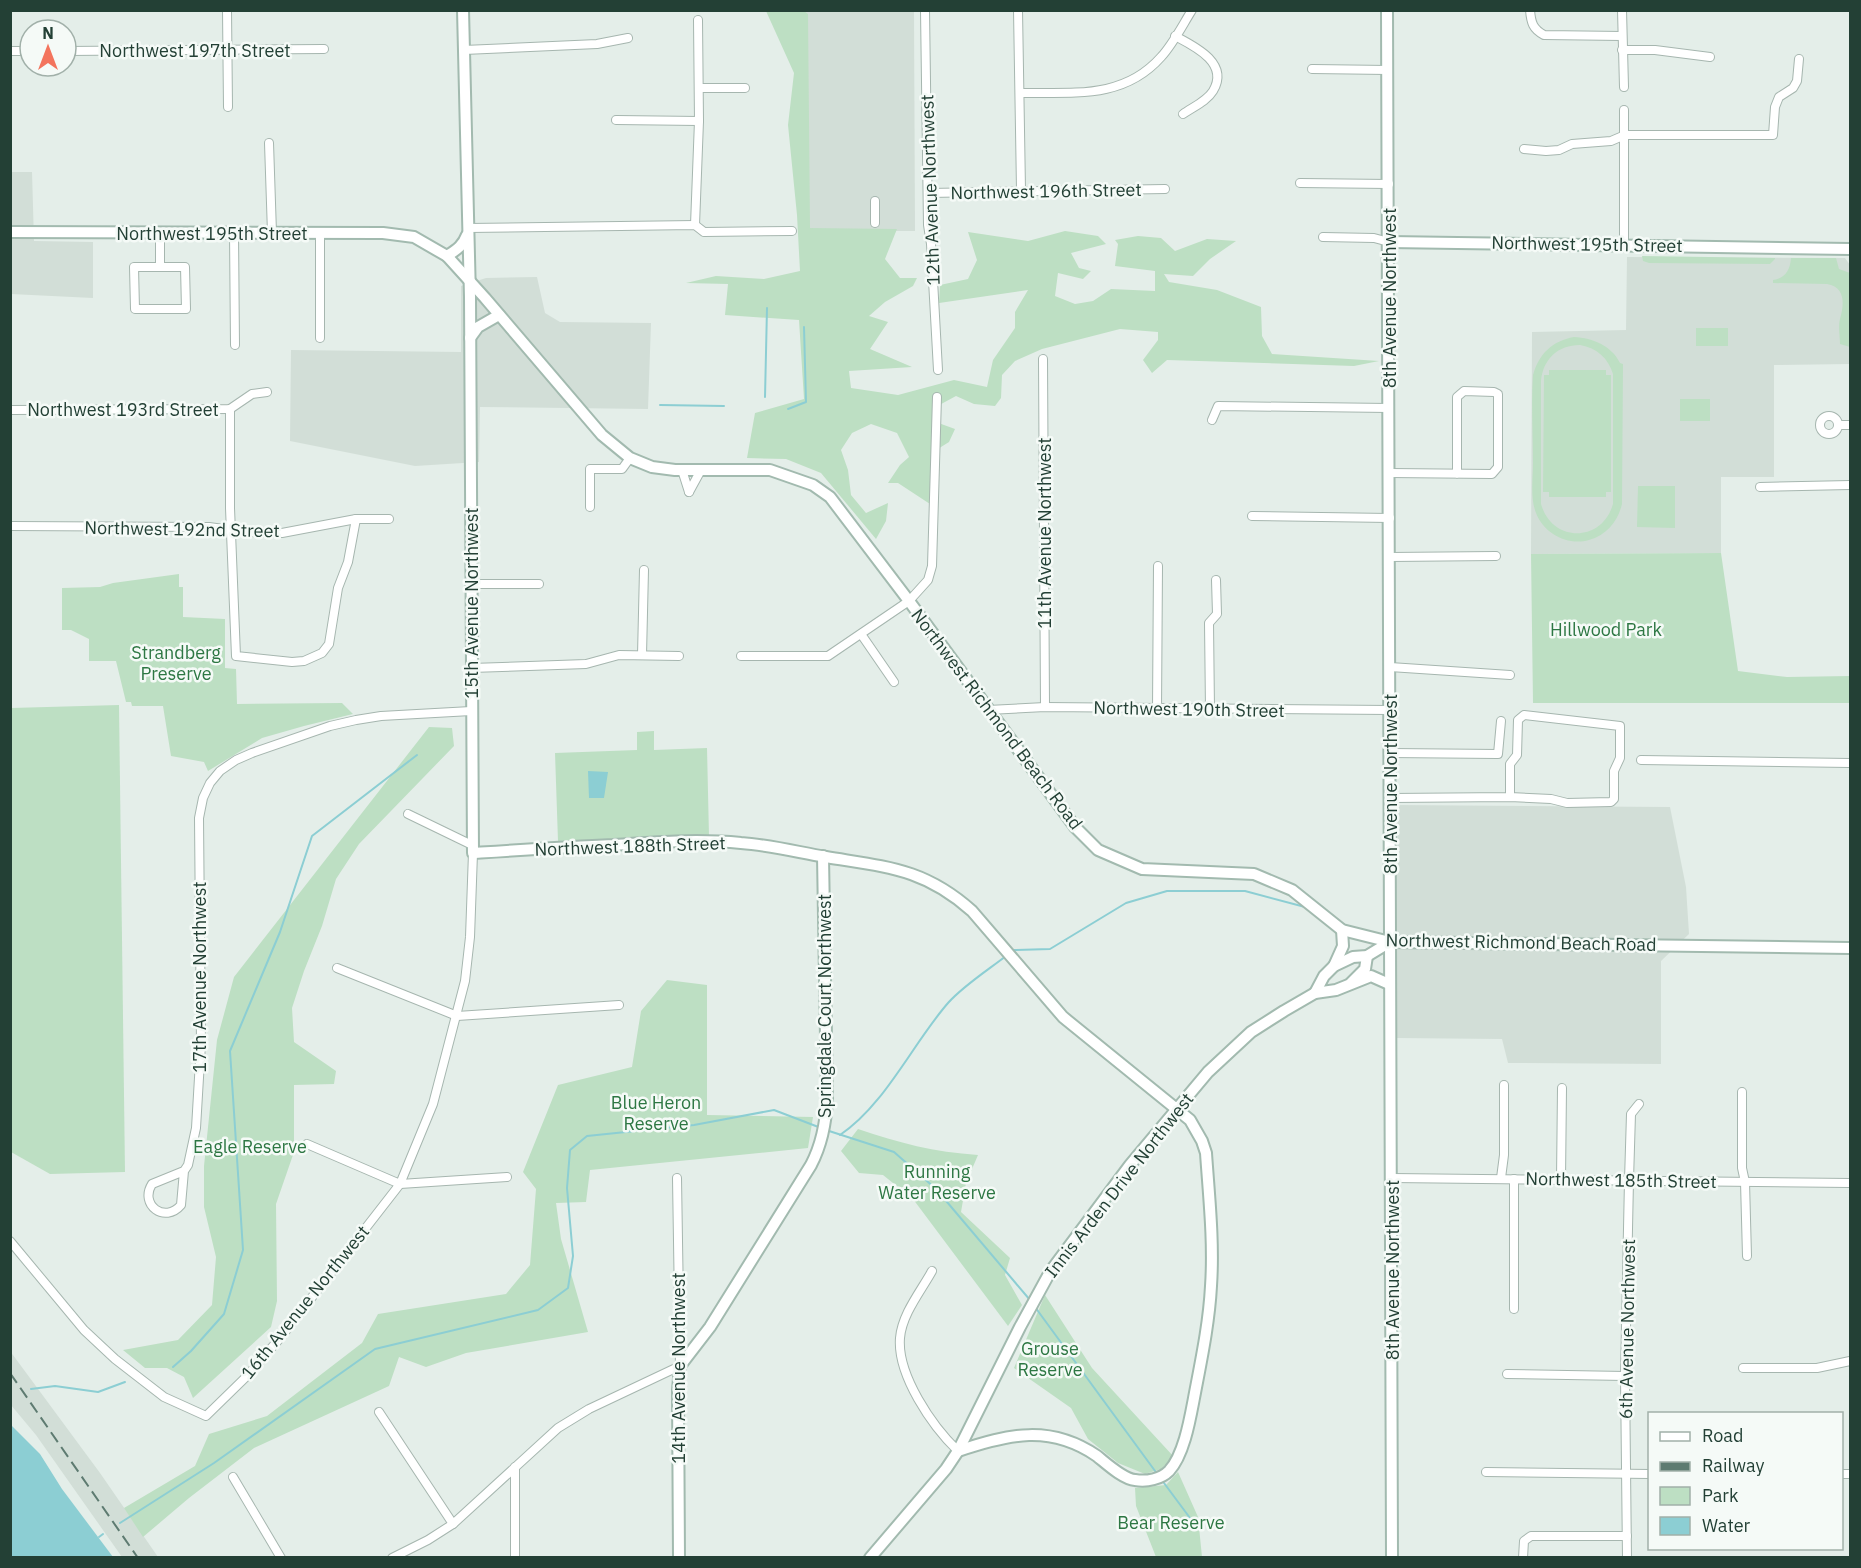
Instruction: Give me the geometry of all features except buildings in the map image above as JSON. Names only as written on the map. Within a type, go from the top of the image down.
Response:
[{"type":"street","points":[[227,10],[228,107]]},
{"type":"street","name":"15th Avenue Northwest","points":[[400,1184],[433,1104],[465,981],[470,937],[472,849],[470,339],[463,10]]},
{"type":"street","name":"12th Avenue Northwest","points":[[925,10],[928,225],[938,370]]},
{"type":"street","points":[[1018,10],[1021,190]]},
{"type":"street","points":[[1020,93],[1109,90],[1127,84],[1160,58],[1192,10]]},
{"type":"street","name":"8th Avenue Northwest","points":[[1387,10],[1392,1557]]},
{"type":"street","points":[[1530,10],[1531,23],[1536,31],[1544,35],[1622,36]]},
{"type":"street","points":[[1622,10],[1624,87]]},
{"type":"street","points":[[695,225],[699,121],[698,20]]},
{"type":"street","points":[[1175,36],[1210,58],[1217,72],[1213,91],[1205,100],[1183,114]]},
{"type":"street","points":[[464,50],[597,44],[628,38]]},
{"type":"street","name":"Northwest 197th Street","points":[[78,51],[324,49]]},
{"type":"street","points":[[1622,50],[1655,50],[1710,57]]},
{"type":"street","points":[[1524,149],[1559,150],[1572,144],[1611,141],[1625,135],[1773,135],[1775,107],[1779,98],[1793,88],[1797,81],[1798,59]]},
{"type":"street","points":[[1312,69],[1388,70]]},
{"type":"street","points":[[699,88],[745,88]]},
{"type":"street","points":[[1624,110],[1624,245]]},
{"type":"street","points":[[616,120],[699,121]]},
{"type":"street","points":[[269,143],[272,233]]},
{"type":"street","points":[[1300,183],[1389,183]]},
{"type":"street","name":"Northwest 196th Street","points":[[928,193],[1165,189]]},
{"type":"street","points":[[874,201],[875,223]]},
{"type":"street","points":[[447,256],[464,242],[468,230],[695,225],[704,232],[792,231]]},
{"type":"street","name":"Northwest 195th Street","points":[[10,232],[383,233],[414,237]]},
{"type":"street","points":[[160,232],[160,267]]},
{"type":"street","points":[[234,233],[236,345]]},
{"type":"street","points":[[320,234],[320,338]]},
{"type":"street","name":"Northwest Richmond Beach Road","points":[[414,237],[447,256],[602,435],[630,458],[652,467],[682,470],[770,470],[813,485],[830,497],[1075,827],[1098,850],[1142,868],[1254,874],[1292,890],[1342,930],[1390,942],[1851,948]]},
{"type":"street","name":"Northwest 195th Street","points":[[1323,237],[1374,238],[1389,242],[1851,249]]},
{"type":"street","points":[[134,267],[160,267],[185,267],[186,309],[135,309],[134,267]]},
{"type":"street","points":[[470,339],[478,327],[500,315]]},
{"type":"street","name":"11th Avenue Northwest","points":[[1043,358],[1045,707]]},
{"type":"street","points":[[1389,473],[1457,474],[1492,474],[1498,467],[1498,394],[1494,392],[1464,391],[1456,397],[1457,474]]},
{"type":"street","name":"Northwest 193rd Street","points":[[10,410],[230,409],[252,394],[267,392]]},
{"type":"street","points":[[741,656],[828,656],[909,601],[928,580],[932,566],[937,397]]},
{"type":"street","points":[[1212,420],[1218,406],[1389,408]]},
{"type":"street","points":[[230,409],[231,529],[236,656],[303,661],[322,653],[329,644],[338,588],[348,562],[356,519]]},
{"type":"street","points":[[1838,425],[1851,425]]},
{"type":"street","points":[[590,507],[590,469],[622,469],[630,458]]},
{"type":"street","points":[[682,470],[688,492],[701,470]]},
{"type":"street","points":[[1760,487],[1851,485]]},
{"type":"street","points":[[1252,516],[1390,518]]},
{"type":"street","name":"Northwest 192nd Street","points":[[10,526],[198,527],[255,533],[282,533],[356,519],[389,519]]},
{"type":"street","points":[[1390,557],[1496,556]]},
{"type":"street","points":[[1157,709],[1158,566]]},
{"type":"street","points":[[642,655],[644,570]]},
{"type":"street","points":[[1210,710],[1209,623],[1216,614],[1216,580]]},
{"type":"street","points":[[471,584],[539,584]]},
{"type":"street","points":[[861,634],[894,682]]},
{"type":"street","points":[[471,668],[586,664],[620,655],[680,656]]},
{"type":"street","points":[[1390,667],[1510,675]]},
{"type":"street","name":"Northwest 190th Street","points":[[988,710],[1045,707],[1390,710]]},
{"type":"street","name":"17th Avenue Northwest","points":[[184,1171],[153,1184],[148,1196],[154,1210],[167,1214],[175,1212],[181,1206],[184,1171],[188,1165],[196,1128],[201,1044],[199,818],[203,798],[210,783],[220,771],[236,760],[330,726],[381,716],[471,711]]},
{"type":"street","points":[[1391,798],[1510,797],[1551,799],[1567,803],[1611,802],[1614,799],[1614,771],[1620,758],[1620,726],[1524,715],[1518,720],[1518,755],[1510,764],[1510,797]]},
{"type":"street","points":[[1390,753],[1498,754],[1501,721]]},
{"type":"street","points":[[1641,760],[1851,763]]},
{"type":"street","name":"Northwest 188th Street","points":[[408,814],[472,849],[663,842],[749,844],[785,848],[872,864],[918,876],[955,896],[973,912],[1063,1017],[1190,1120],[1206,1153],[1212,1279],[1207,1329],[1190,1421],[1178,1459],[1160,1478],[1146,1481],[1132,1480],[1085,1448],[1064,1439],[1045,1435],[1011,1437],[958,1451]]},
{"type":"street","name":"Springdale Court Northwest","points":[[680,1366],[710,1328],[819,1151],[827,1099],[823,856]]},
{"type":"street","name":"Innis Arden Drive Northwest","points":[[1315,993],[1324,976],[1334,966],[1343,946],[1342,930]]},
{"type":"street","points":[[1334,966],[1353,957],[1367,956],[1390,942]]},
{"type":"street","points":[[1348,985],[1365,969],[1367,956]]},
{"type":"street","points":[[337,968],[457,1016],[619,1005]]},
{"type":"street","name":"Innis Arden Drive Northwest","points":[[870,1557],[946,1469],[958,1451],[1050,1272],[1125,1173],[1208,1072],[1244,1038],[1315,993],[1336,990],[1371,976],[1389,984]]},
{"type":"street","points":[[1501,1178],[1504,1155],[1504,1085]]},
{"type":"street","points":[[1561,1179],[1562,1088]]},
{"type":"street","points":[[1742,1092],[1742,1168],[1745,1182],[1747,1256]]},
{"type":"street","name":"6th Avenue Northwest","points":[[1627,1557],[1625,1376],[1629,1180],[1631,1114],[1639,1104]]},
{"type":"street","points":[[307,1144],[400,1184],[507,1177]]},
{"type":"street","name":"14th Avenue Northwest","points":[[677,1178],[680,1366],[678,1557]]},
{"type":"street","name":"Northwest 185th Street","points":[[1392,1178],[1851,1183]]},
{"type":"street","points":[[1514,1179],[1514,1309]]},
{"type":"street","name":"16th Avenue Northwest","points":[[10,1241],[84,1329],[115,1359],[164,1397],[206,1416],[247,1376],[281,1338],[400,1184]]},
{"type":"street","points":[[932,1271],[907,1316],[900,1336],[901,1354],[907,1376],[921,1401],[942,1436],[958,1451]]},
{"type":"street","points":[[1743,1368],[1817,1368],[1851,1360]]},
{"type":"street","points":[[392,1557],[428,1540],[453,1524],[558,1428],[589,1409],[680,1366]]},
{"type":"street","points":[[1507,1374],[1625,1376]]},
{"type":"street","points":[[380,1412],[453,1524]]},
{"type":"street","points":[[515,1467],[515,1557]]},
{"type":"street","points":[[1486,1472],[1648,1474]]},
{"type":"street","points":[[233,1477],[281,1557]]},
{"type":"street","points":[[1523,1557],[1524,1541],[1531,1536],[1627,1536]]},
{"type":"shaded area","points":[[799,11],[914,11],[915,231],[800,231]]},
{"type":"shaded area","points":[[10,172],[32,172],[34,241],[93,242],[93,298],[11,294]]},
{"type":"shaded area","points":[[1627,257],[1845,258],[1850,265],[1850,364],[1774,365],[1774,477],[1721,477],[1721,553],[1531,554],[1532,332],[1626,330]]},
{"type":"shaded area","points":[[537,277],[545,313],[560,322],[651,323],[648,409],[480,407],[479,462],[415,466],[290,441],[291,350],[461,352],[461,286],[486,278]]},
{"type":"shaded area","points":[[1396,805],[1670,807],[1686,887],[1689,934],[1661,961],[1661,1064],[1508,1063],[1502,1039],[1396,1038]]},
{"type":"shaded area","points":[[10,1351],[100,1473],[158,1557],[122,1557],[36,1435],[11,1405]]},
{"type":"green space","points":[[766,11],[804,11],[808,14],[810,228],[897,229],[885,259],[900,278],[917,278],[913,286],[885,302],[869,316],[888,322],[870,349],[912,367],[849,371],[851,388],[898,395],[954,380],[987,387],[993,360],[1015,328],[1015,312],[1028,290],[939,303],[940,285],[968,279],[977,260],[968,232],[1028,241],[1065,231],[1098,236],[1106,244],[1071,253],[1079,268],[1091,271],[1083,279],[1058,273],[1055,296],[1075,304],[1093,301],[1111,289],[1155,291],[1155,271],[1115,266],[1118,244],[1115,240],[1138,236],[1161,238],[1175,251],[1207,239],[1236,241],[1210,259],[1193,276],[1164,274],[1169,282],[1217,290],[1261,307],[1262,336],[1272,354],[1379,361],[1354,366],[1167,360],[1152,373],[1143,360],[1158,340],[1158,332],[1120,329],[1042,349],[1015,361],[1002,375],[1001,398],[995,406],[974,404],[956,396],[932,409],[933,421],[955,429],[949,442],[933,452],[930,504],[898,483],[888,483],[900,465],[909,457],[897,433],[871,424],[852,433],[841,450],[848,470],[851,495],[866,513],[888,503],[886,521],[876,539],[821,473],[786,459],[747,458],[755,413],[804,399],[799,320],[725,315],[728,284],[686,283],[716,276],[764,279],[800,271],[788,125],[794,73]]},
{"type":"green space","points":[[1642,256],[1775,259],[1770,264],[1649,263],[1643,261]]},
{"type":"green space","points":[[1791,258],[1836,258],[1839,269],[1850,273],[1850,347],[1840,344],[1839,325],[1843,303],[1838,289],[1827,284],[1773,283],[1773,280],[1781,278],[1786,273]]},
{"type":"green space","points":[[1696,328],[1728,328],[1728,346],[1696,346]]},
{"type":"green space","points":[[1574,337],[1595,341],[1612,352],[1623,364],[1622,504],[1615,522],[1606,531],[1595,538],[1581,541],[1565,540],[1545,527],[1536,513],[1532,495],[1533,375],[1543,355],[1553,345]],"holes":[[[1580,345],[1601,355],[1613,374],[1613,504],[1607,517],[1599,526],[1577,533],[1555,526],[1547,517],[1541,504],[1541,381],[1545,366],[1553,355],[1565,348]]]},
{"type":"green space","points":[[1549,370],[1606,370],[1606,375],[1611,375],[1611,492],[1606,492],[1606,497],[1549,497],[1549,492],[1543,492],[1544,375],[1549,375]]},
{"type":"green space","points":[[1680,399],[1710,399],[1710,421],[1680,421]]},
{"type":"green space","points":[[1638,486],[1675,486],[1675,528],[1637,527]]},
{"type":"green space","name":"Hillwood Park","points":[[1721,553],[1738,671],[1787,677],[1850,676],[1850,703],[1533,703],[1531,554]]},
{"type":"green space","name":"Strandberg Preserve","points":[[179,574],[179,587],[183,587],[183,617],[225,619],[225,668],[236,669],[237,704],[342,703],[353,714],[262,738],[208,771],[204,762],[171,756],[163,706],[132,706],[131,702],[126,702],[116,661],[89,661],[89,639],[71,630],[62,630],[62,588],[100,587],[113,583]]},
{"type":"green space","points":[[119,705],[125,1172],[50,1174],[11,1152],[11,708]]},
{"type":"green space","name":"Eagle Reserve","points":[[429,727],[452,728],[454,746],[359,844],[336,879],[322,926],[292,1008],[294,1042],[336,1071],[334,1084],[294,1085],[294,1152],[276,1204],[277,1301],[271,1327],[193,1398],[184,1377],[167,1368],[145,1368],[123,1350],[178,1340],[212,1305],[216,1257],[204,1207],[204,1166],[217,1040],[234,977]]},
{"type":"green space","points":[[654,731],[654,750],[707,748],[709,836],[558,841],[555,753],[637,750],[637,732]]},
{"type":"green space","name":"Blue Heron Reserve","points":[[667,980],[707,985],[707,1115],[813,1117],[808,1148],[590,1170],[586,1202],[556,1203],[561,1239],[588,1332],[466,1353],[426,1367],[399,1357],[389,1386],[254,1448],[143,1537],[124,1508],[195,1466],[209,1434],[267,1416],[362,1343],[378,1314],[506,1294],[530,1265],[536,1189],[523,1172],[558,1085],[632,1067],[641,1011]]},
{"type":"green space","name":"Running Water Reserve","points":[[858,1129],[917,1146],[978,1155],[966,1183],[961,1212],[1010,1258],[1005,1275],[1022,1305],[1008,1326],[913,1199],[883,1175],[859,1173],[841,1151]]},
{"type":"green space","name":"Grouse Reserve","points":[[1045,1295],[1092,1368],[1174,1457],[1161,1469],[1145,1474],[1118,1463],[1088,1439],[1071,1408],[1014,1368]]},
{"type":"green space","name":"Bear Reserve","points":[[1178,1472],[1198,1517],[1202,1557],[1156,1557],[1136,1506],[1135,1488],[1166,1485]]},
{"type":"water","points":[[588,771],[608,772],[604,798],[589,798]]},
{"type":"water","points":[[10,1424],[40,1454],[62,1489],[113,1557],[11,1557]]},
{"type":"waterway","points":[[765,397],[767,308]]},
{"type":"waterway","points":[[788,409],[806,402],[804,327]]},
{"type":"waterway","points":[[660,405],[724,406]]},
{"type":"waterway","points":[[173,1367],[191,1351],[224,1314],[243,1250],[230,1051],[280,932],[312,836],[417,755]]},
{"type":"waterway","points":[[1010,952],[1050,949],[1126,903],[1167,891],[1245,891],[1305,907]]},
{"type":"waterway","points":[[840,1135],[856,1122],[885,1091],[948,1003],[968,984],[1006,956]]},
{"type":"waterway","points":[[120,1523],[214,1463],[375,1349],[538,1310],[568,1288],[573,1256],[567,1188],[570,1150],[587,1136],[694,1125],[774,1110],[821,1128]]},
{"type":"waterway","points":[[826,1130],[894,1152],[936,1189],[1030,1300]]},
{"type":"waterway","points":[[1035,1307],[1158,1475]]},
{"type":"waterway","points":[[31,1389],[55,1386],[98,1392],[125,1382]]},
{"type":"waterway","points":[[1161,1479],[1190,1518]]},
{"type":"waterway","points":[[99,1537],[103,1534]]},
{"type":"railway","points":[[10,1373],[138,1558]]}]
